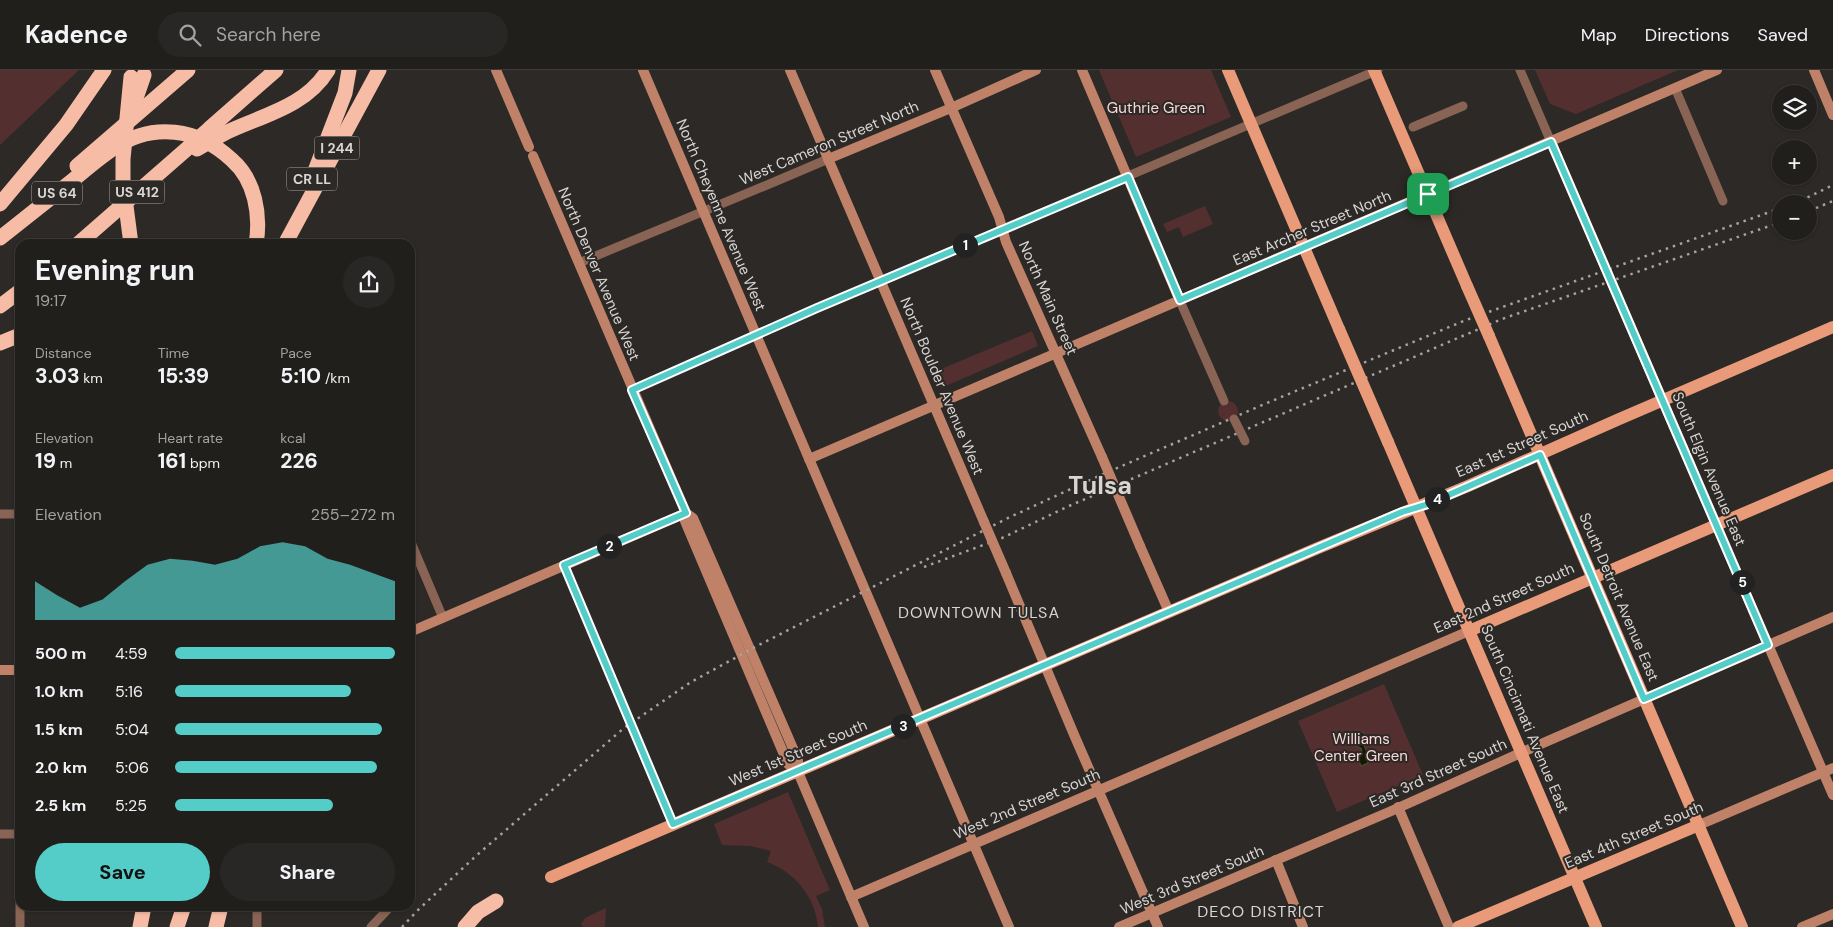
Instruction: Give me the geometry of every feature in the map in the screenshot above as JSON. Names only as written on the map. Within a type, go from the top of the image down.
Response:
[{"type":"highway","points":[[0,204],[66,125],[104,70]]},
{"type":"highway","points":[[0,237],[107,138],[188,70]]},
{"type":"highway","name":"US 412","points":[[84,239],[171,163],[217,131],[276,70]]},
{"type":"highway","points":[[217,131],[299,100],[312,90],[328,70]]},
{"type":"highway","name":"CR LL","points":[[294,226],[342,101],[349,70]]},
{"type":"highway","name":"I 244","points":[[288,239],[379,70]]},
{"type":"highway","points":[[130,239],[123,183],[123,159],[138,73]]},
{"type":"highway","name":"US 64","points":[[0,237],[114,148],[132,138],[157,132],[184,134],[205,140],[224,152],[234,162],[243,173],[253,195],[258,217],[256,239]]},
{"type":"highway","points":[[0,306],[15,295]]},
{"type":"highway","points":[[0,343],[15,337]]},
{"type":"highway","points":[[465,927],[478,912],[496,901]]},
{"type":"highway","points":[[140,927],[143,911]]},
{"type":"highway","points":[[177,927],[182,911]]},
{"type":"highway","points":[[216,927],[220,911]]},
{"type":"main road","name":"South Cincinnati Avenue East","points":[[1228,70],[1596,927]]},
{"type":"main road","name":"South Detroit Avenue East","points":[[1376,71],[1742,927]]},
{"type":"main road","name":"East 1st Street South","points":[[1169,612],[1540,455],[1833,327]]},
{"type":"main road","name":"East 2nd Street South","points":[[1469,631],[1833,474]]},
{"type":"main road","name":"West 1st Street South","points":[[551,877],[1169,612]]},
{"type":"main road","name":"East 4th Street South","points":[[1458,927],[1699,825]]},
{"type":"street","name":"North Denver Avenue West","points":[[496,70],[686,513],[693,518],[778,727],[798,760],[798,772],[864,927]]},
{"type":"street","name":"North Cheyenne Avenue West","points":[[643,70],[1010,927]]},
{"type":"street","name":"North Boulder Avenue West","points":[[790,70],[1158,927]]},
{"type":"street","name":"North Main Street","points":[[935,70],[1002,228],[1007,245],[1064,370],[1169,612]]},
{"type":"street","name":"West Cameron Street North","points":[[579,263],[828,160],[1036,70]]},
{"type":"street","points":[[1082,70],[1224,401]]},
{"type":"street","points":[[1520,70],[1551,142]]},
{"type":"street","name":"East Archer Street North","points":[[810,459],[1717,70]]},
{"type":"street","points":[[1814,70],[1833,115]]},
{"type":"street","points":[[632,390],[755,334],[880,282],[1002,228],[1128,177],[1376,71]]},
{"type":"street","points":[[1675,88],[1723,200]]},
{"type":"street","points":[[1413,127],[1463,106]]},
{"type":"street","name":"South Elgin Avenue East","points":[[1551,142],[1768,645],[1828,770],[1833,795]]},
{"type":"street","points":[[1234,419],[1244,441]]},
{"type":"street","points":[[415,630],[686,513]]},
{"type":"street","points":[[0,514],[15,514]]},
{"type":"street","points":[[415,552],[443,618]]},
{"type":"street","points":[[564,565],[673,824]]},
{"type":"street","name":"East 3rd Street South","points":[[1276,860],[1833,617]]},
{"type":"street","name":"East 2nd Street South","points":[[1215,740],[1469,631]]},
{"type":"street","points":[[0,670],[15,670]]},
{"type":"street","name":"West 2nd Street South","points":[[851,897],[1215,740]]},
{"type":"street","name":"East 4th Street South","points":[[1699,825],[1828,770]]},
{"type":"street","points":[[1398,807],[1450,927]]},
{"type":"street","points":[[0,834],[15,834]]},
{"type":"street","points":[[1276,860],[1303,927]]},
{"type":"street","name":"West 3rd Street South","points":[[1119,927],[1276,860]]},
{"type":"street","points":[[20,911],[20,927]]},
{"type":"street","points":[[257,911],[257,927]]},
{"type":"street","points":[[371,927],[385,911]]},
{"type":"street","points":[[1802,927],[1833,914]]},
{"type":"green space","points":[[0,70],[79,70],[0,145]]},
{"type":"green space","name":"Guthrie Green","points":[[1099,70],[1211,70],[1231,117],[1136,157]]},
{"type":"green space","points":[[1535,70],[1678,70],[1576,114],[1550,104]]},
{"type":"green space","points":[[1205,206],[1213,224],[1183,237],[1179,227],[1167,232],[1163,224]]},
{"type":"green space","points":[[1032,331],[1038,346],[941,388],[934,372]]},
{"type":"green space","points":[[1228,401],[1235,404],[1238,411],[1235,418],[1228,421],[1221,418],[1218,411],[1221,404]]},
{"type":"green space","name":"Williams Center Green","points":[[1384,684],[1423,775],[1337,812],[1298,721]]},
{"type":"green space","points":[[788,792],[830,890],[816,896],[822,909],[825,927],[818,927],[813,906],[795,879],[767,862],[771,851],[750,846],[722,845],[714,824]]},
{"type":"green space","points":[[606,908],[605,927],[583,927],[581,924],[585,918]]},
{"type":"shaded area","points":[[1363,732],[1365,736],[1362,741],[1370,756],[1367,760],[1368,763],[1361,766],[1358,758],[1362,751],[1361,748],[1353,745],[1351,740],[1352,736]]},
{"type":"railway","points":[[1812,195],[1833,185]]},
{"type":"railway","points":[[1817,208],[1833,201]]},
{"type":"railway","points":[[402,927],[477,855],[624,728],[691,682],[757,646],[1008,518],[1101,475],[1267,403],[1466,320],[1772,211]]},
{"type":"railway","points":[[924,567],[1002,538],[1069,506],[1502,319],[1772,225]]},
{"type":"district","name":"Tulsa","points":[[1100,485]]},
{"type":"district","name":"DOWNTOWN TULSA","points":[[979,612]]},
{"type":"district","name":"DECO DISTRICT","points":[[1261,911]]},
{"type":"route","points":[[1551,142],[1768,645],[1644,699],[1540,455],[1428,504],[1402,512],[673,824],[564,565],[686,513],[632,390],[755,334],[880,282],[1002,228],[1128,177],[1180,300],[1428,194],[1551,142]]}]
